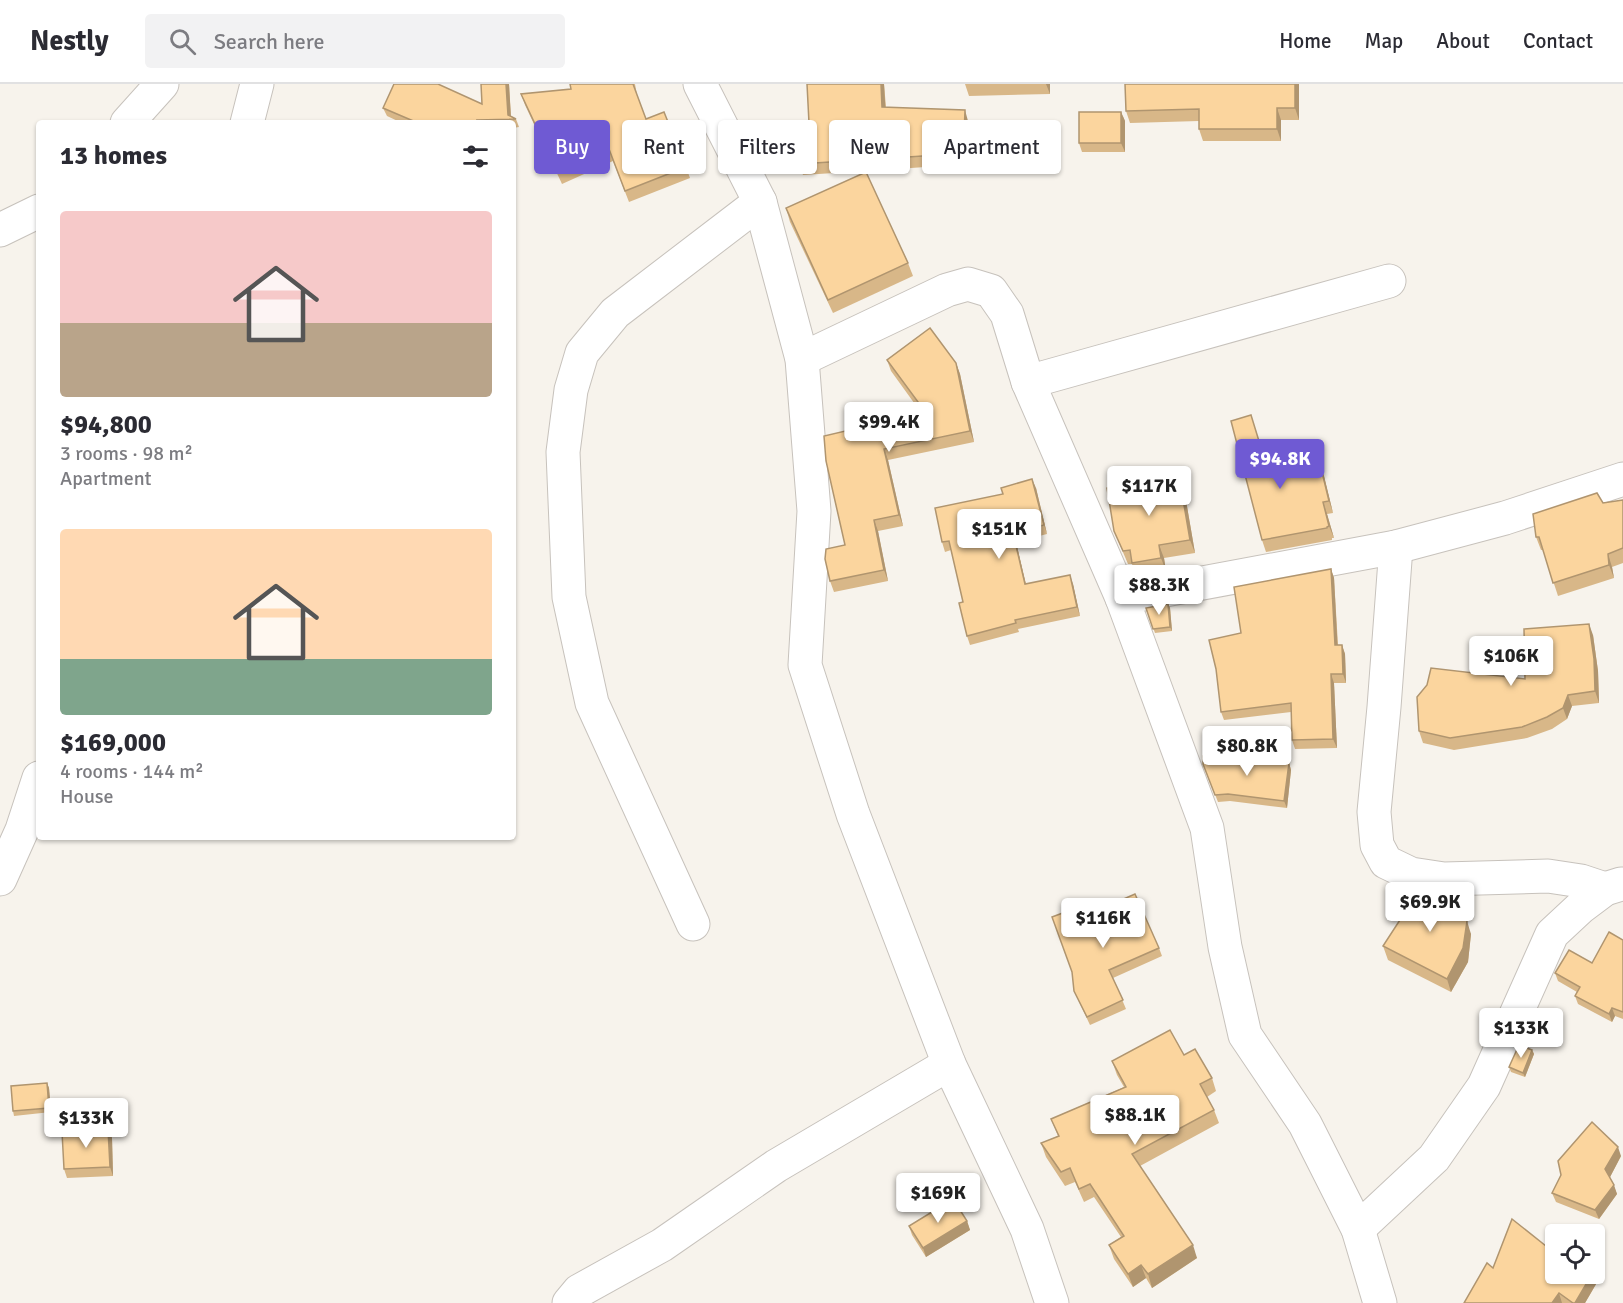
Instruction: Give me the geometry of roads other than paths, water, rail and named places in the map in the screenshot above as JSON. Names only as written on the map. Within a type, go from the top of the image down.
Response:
[{"type":"street","points":[[129,120],[162,84]]},
{"type":"street","points":[[249,120],[258,84]]},
{"type":"street","points":[[700,84],[760,202],[802,359],[814,511],[804,665],[853,814],[948,1064],[1027,1229],[1052,1303]]},
{"type":"street","points":[[693,924],[592,703],[569,597],[563,452],[571,390],[582,353],[615,313],[760,202]]},
{"type":"street","points":[[0,230],[36,212]]},
{"type":"street","points":[[1028,382],[1389,281]]},
{"type":"street","points":[[802,359],[946,290],[968,284],[991,291],[1007,314],[1028,382],[1122,598],[1207,828],[1225,948],[1245,1035],[1305,1124],[1358,1229],[1380,1303]]},
{"type":"street","points":[[1122,598],[1396,547],[1505,518],[1623,479]]},
{"type":"street","points":[[1396,547],[1374,812],[1377,845],[1386,862],[1411,874],[1443,879],[1548,876],[1614,886]]},
{"type":"street","points":[[0,879],[22,830],[36,787]]},
{"type":"street","points":[[1358,1229],[1434,1158],[1484,1086],[1552,934],[1581,907],[1614,886]]},
{"type":"street","points":[[568,1303],[579,1292],[662,1245],[776,1166],[948,1064]]}]
